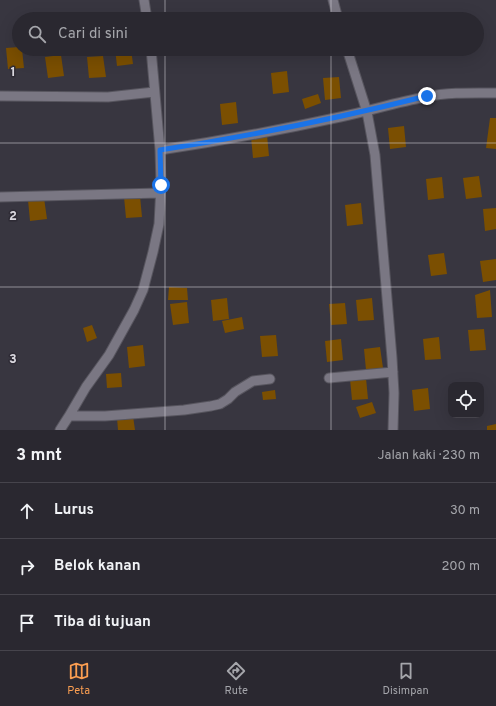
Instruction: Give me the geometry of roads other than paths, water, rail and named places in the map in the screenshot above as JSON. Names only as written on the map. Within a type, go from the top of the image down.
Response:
[{"type":"street","points":[[144,0],[146,12]]},
{"type":"street","points":[[333,0],[336,12]]},
{"type":"street","points":[[60,430],[86,388],[109,355],[134,310],[143,290],[159,224],[160,150],[151,56]]},
{"type":"street","points":[[349,56],[367,112],[374,155],[379,198],[393,372],[393,430]]},
{"type":"street","points":[[0,96],[108,97],[154,92]]},
{"type":"street","points":[[160,150],[234,139],[367,112],[427,96],[452,93],[496,93]]},
{"type":"street","points":[[0,196],[160,193]]},
{"type":"street","points":[[329,378],[393,372]]},
{"type":"street","points":[[69,416],[105,416],[184,410],[211,406],[220,404],[252,381],[270,379]]}]
